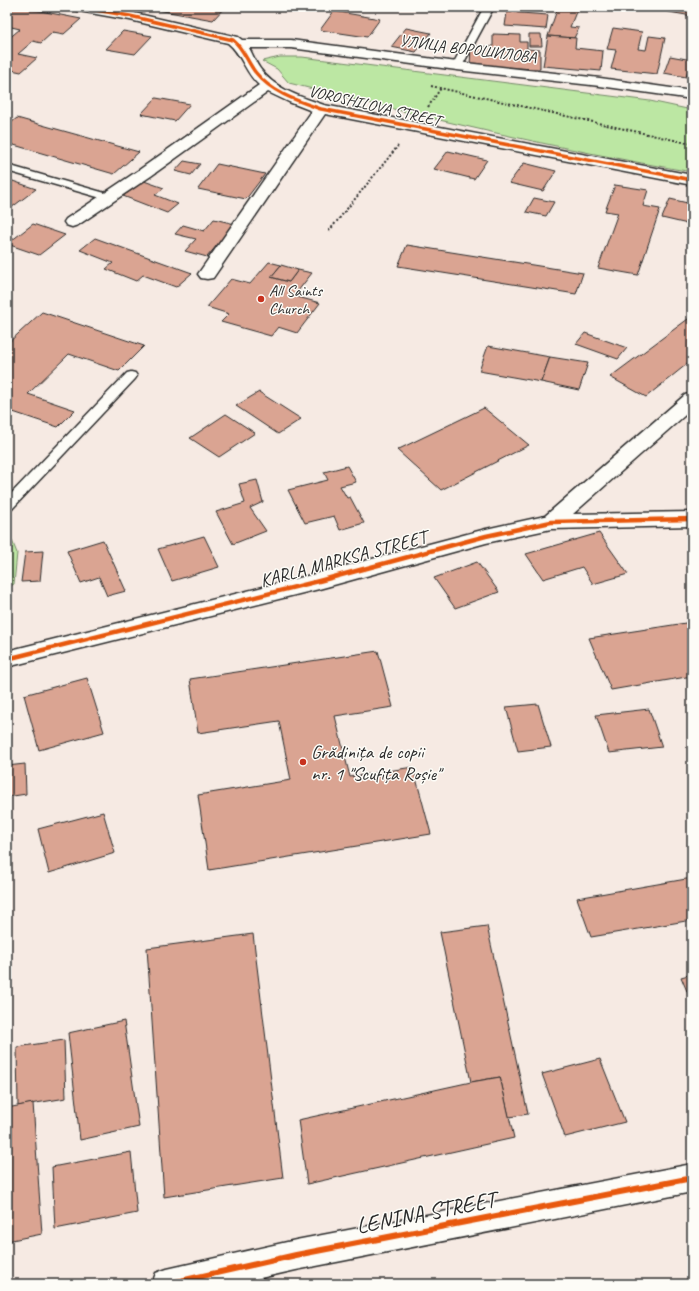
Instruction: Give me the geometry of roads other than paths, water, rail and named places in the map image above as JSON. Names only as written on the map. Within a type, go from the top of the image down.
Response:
[{"type":"street","points":[[79,7],[222,36],[239,44]]},
{"type":"street","name":"УЛИЦА ВОРОШИЛОВА","points":[[239,44],[291,44],[457,66],[600,82],[692,95]]},
{"type":"street","name":"VOROSHILOVA STREET","points":[[239,44],[255,72],[268,85],[294,99],[321,109],[413,128],[692,180]]},
{"type":"street","points":[[72,222],[145,173],[268,85]]},
{"type":"street","name":"VOROSHILOVA STREET","points":[[206,274],[321,109]]},
{"type":"street","points":[[551,522],[692,399]]},
{"type":"street","name":"KARLA MARKSA STREET","points":[[7,659],[319,581],[486,536],[551,522],[692,519]]},
{"type":"street","name":"LENINA STREET","points":[[167,1284],[296,1255],[692,1178]]},
{"type":"lane","points":[[457,66],[489,7]]},
{"type":"lane","points":[[8,168],[108,197]]},
{"type":"lane","points":[[7,506],[131,376]]},
{"type":"place","name":"All Saints Church","points":[[261,299]]},
{"type":"place","name":"Grădinița de copii nr. 1 \"Scufița Roșie\"","points":[[303,762]]}]
